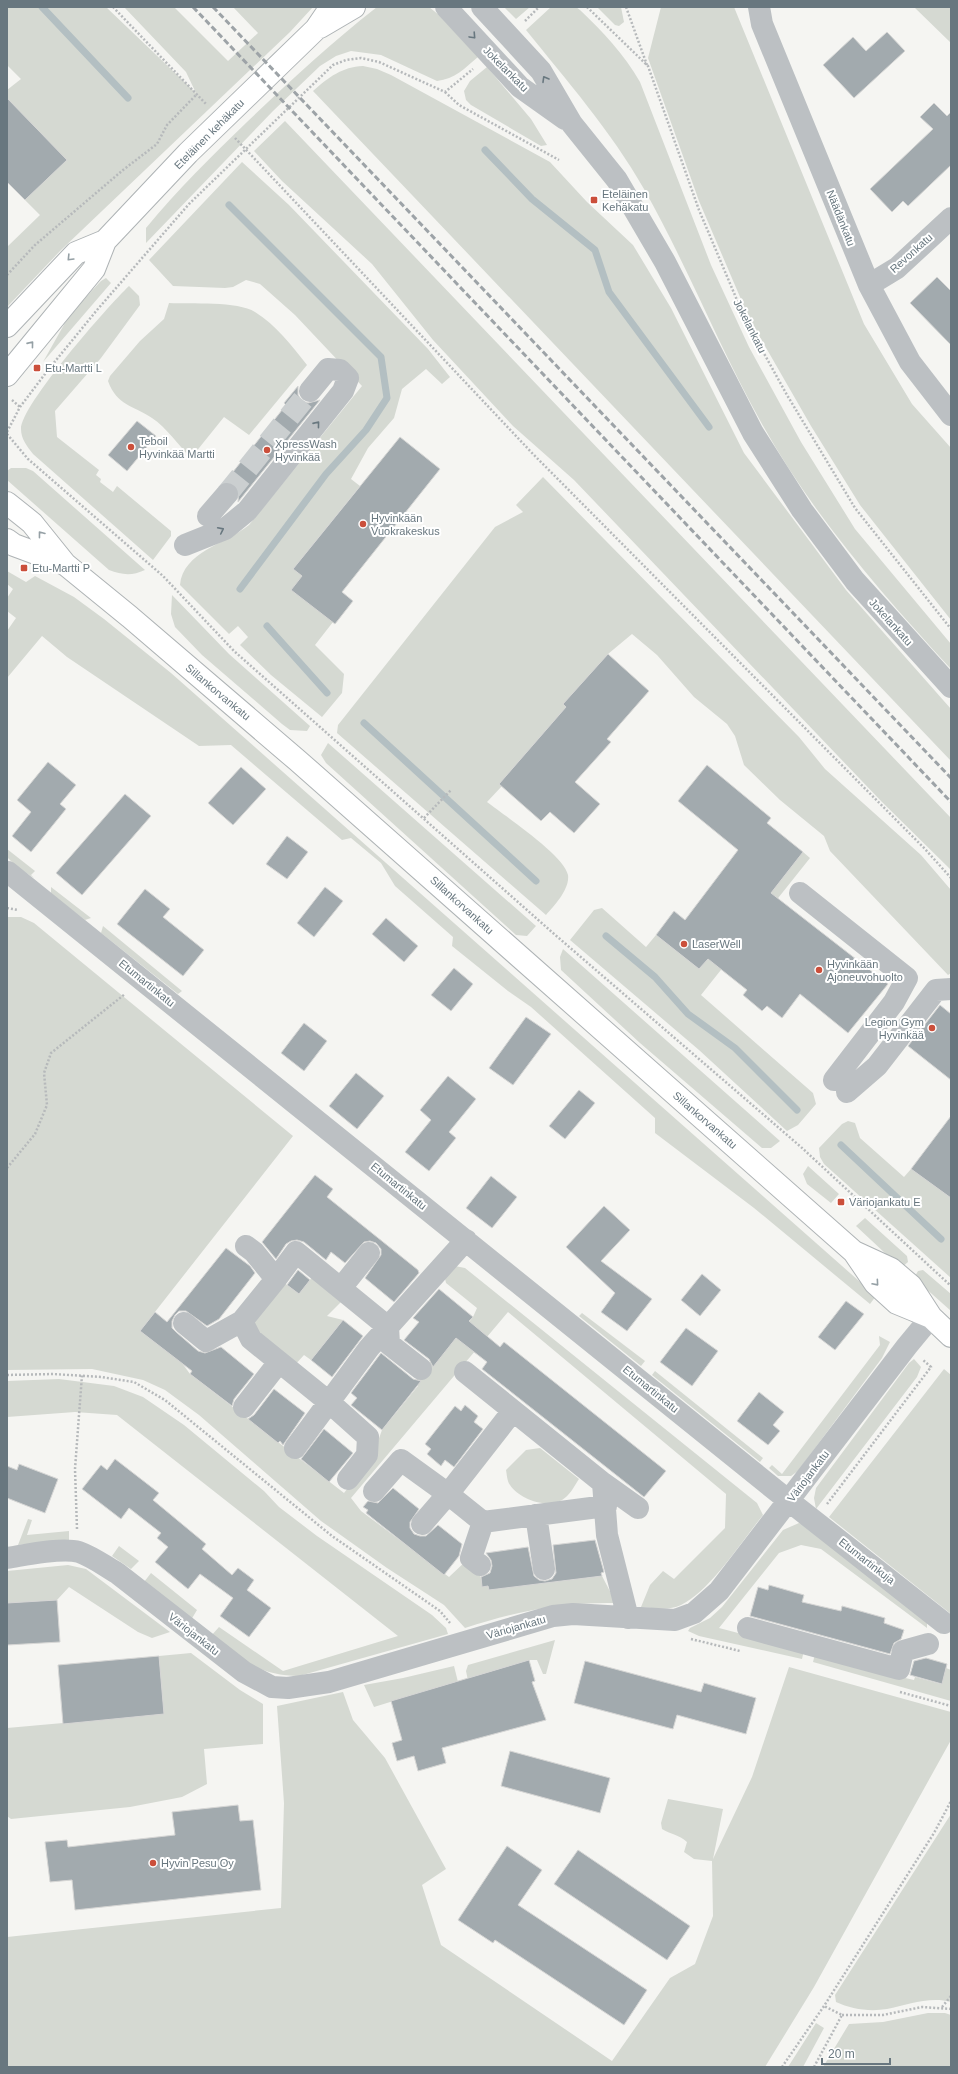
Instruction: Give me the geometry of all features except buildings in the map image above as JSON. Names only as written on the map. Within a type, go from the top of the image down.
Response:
[{"type":"main road","name":"Eteläinen kehäkatu","points":[[7,326],[76,253],[104,241],[188,152],[316,29],[331,7]]},
{"type":"main road","name":"Eteläinen kehäkatu","points":[[316,29],[354,7]]},
{"type":"main road","name":"Eteläinen kehäkatu","points":[[7,375],[94,269],[104,241]]},
{"type":"main road","name":"Sillankorvankatu","points":[[7,503],[32,523],[65,564],[130,616],[297,760],[854,1252],[891,1268],[911,1286],[931,1317],[951,1336]]},
{"type":"main road","name":"Sillankorvankatu","points":[[7,540],[14,545],[65,564]]},
{"type":"street","name":"Jokelankatu","points":[[446,7],[520,86],[572,124]]},
{"type":"street","name":"Jokelankatu","points":[[482,7],[541,71],[572,124],[617,180],[665,262],[752,433],[802,510],[854,580],[951,687]]},
{"type":"street","name":"Näädänkatu","points":[[759,7],[762,24],[869,285],[910,362],[951,415]]},
{"type":"street","name":"Revonkatu","points":[[869,285],[893,271],[951,218]]},
{"type":"street","points":[[185,545],[225,529],[247,511],[343,391],[348,378],[340,370],[328,369],[310,391]]},
{"type":"street","points":[[208,516],[227,494]]},
{"type":"street","name":"Etumartinkatu","points":[[8,873],[143,980],[789,1501]]},
{"type":"street","points":[[800,893],[907,978],[894,1002],[840,1086],[877,1066],[936,990],[951,990]]},
{"type":"street","points":[[295,1448],[330,1403],[369,1348],[466,1240]]},
{"type":"street","points":[[246,1246],[254,1252],[276,1279]]},
{"type":"street","points":[[184,1323],[206,1341],[242,1321],[296,1252],[388,1327],[389,1344],[421,1369]]},
{"type":"street","points":[[341,1288],[369,1252]]},
{"type":"street","name":"Väriojankatu","points":[[7,1558],[60,1552],[77,1552],[96,1560],[118,1574],[244,1672],[272,1687],[302,1688],[329,1682],[553,1616],[573,1614],[674,1620],[694,1613],[719,1591],[907,1346],[931,1317]]},
{"type":"street","points":[[242,1321],[251,1339],[330,1403],[368,1437],[367,1455],[348,1479]]},
{"type":"street","points":[[244,1407],[279,1362]]},
{"type":"street","points":[[464,1372],[512,1412],[603,1483],[638,1508]]},
{"type":"street","points":[[422,1524],[448,1494],[512,1412]]},
{"type":"street","points":[[374,1491],[401,1460],[448,1494],[483,1522],[606,1506]]},
{"type":"street","points":[[603,1483],[608,1541],[628,1618]]},
{"type":"street","name":"Etumartinkuja","points":[[789,1501],[944,1623]]},
{"type":"street","points":[[536,1515],[544,1569]]},
{"type":"street","points":[[480,1565],[472,1558],[483,1522]]},
{"type":"street","points":[[748,1628],[899,1669],[903,1651],[928,1644]]},
{"type":"path","points":[[7,275],[35,245],[123,170],[157,144],[167,125],[196,94],[114,7]]},
{"type":"path","points":[[520,26],[539,7]]},
{"type":"path","name":"Jokelankatu","points":[[587,7],[648,66],[699,210],[745,319],[787,394],[855,508],[951,628]]},
{"type":"path","points":[[626,7],[648,66]]},
{"type":"path","points":[[628,12],[630,7]]},
{"type":"path","points":[[559,160],[459,105],[445,92],[379,62],[361,58],[346,60],[333,65],[189,204],[97,310],[20,407],[7,433],[28,459],[163,576],[234,651],[553,933],[801,1147],[951,1286]]},
{"type":"path","points":[[445,92],[476,67]]},
{"type":"path","points":[[244,150],[533,454],[926,848],[951,878]]},
{"type":"path","points":[[12,400],[20,407]]},
{"type":"path","points":[[424,818],[451,790]]},
{"type":"path","points":[[7,1168],[35,1134],[47,1105],[44,1073],[51,1053],[143,980]]},
{"type":"path","points":[[7,1375],[82,1376],[134,1382],[165,1400],[332,1536],[440,1611],[456,1630],[463,1643]]},
{"type":"path","points":[[77,1552],[75,1469],[82,1376]]},
{"type":"path","points":[[683,1639],[698,1640],[742,1651]]},
{"type":"path","points":[[894,1691],[951,1706]]},
{"type":"path","points":[[782,2067],[824,2006],[934,1833],[951,1801]]},
{"type":"path","points":[[942,2007],[951,1996]]},
{"type":"path","points":[[824,2006],[842,2015],[883,2015],[922,2007],[942,2007],[951,2009]]},
{"type":"path","points":[[814,2067],[842,2015]]},
{"type":"shaded area","points":[[7,7],[106,7],[196,93],[186,72],[124,7],[174,7],[228,61],[258,33],[233,7],[313,7],[290,32],[60,251],[7,307],[7,247],[40,215],[25,200],[67,160],[7,98],[7,90],[21,79],[7,65]]},
{"type":"shaded area","points":[[377,7],[429,7],[439,15],[478,57],[464,69],[449,78],[437,81],[381,55],[351,51],[336,56],[320,66],[273,111],[146,243],[146,228],[195,174],[294,78]]},
{"type":"shaded area","points":[[504,7],[530,7],[516,19]]},
{"type":"shaded area","points":[[551,7],[576,7],[580,10],[613,44],[634,72],[640,82],[711,265],[749,347],[801,442],[855,529],[951,644],[951,669],[874,582],[825,521],[803,490],[762,424],[731,365],[675,247],[644,189],[603,127],[573,87],[526,30]]},
{"type":"shaded area","points":[[597,7],[621,7],[624,22],[619,26],[615,25]]},
{"type":"shaded area","points":[[661,7],[734,7],[864,324],[912,404],[951,448],[951,620],[860,505],[811,426],[749,318],[699,201],[648,58]]},
{"type":"shaded area","points":[[914,7],[951,7],[951,43]]},
{"type":"shaded area","points":[[363,66],[377,69],[391,75],[550,162],[587,202],[633,245],[671,308],[744,453],[846,590],[951,709],[951,761],[313,91],[325,81],[342,71],[349,68]]},
{"type":"shaded area","points":[[487,67],[531,119],[547,145],[541,146],[471,105],[466,100],[464,91],[470,81]]},
{"type":"shaded area","points":[[285,121],[951,818],[951,870],[882,802],[574,480],[513,426],[433,340],[372,264],[282,181],[254,151]]},
{"type":"shaded area","points":[[242,162],[289,205],[428,349],[450,377],[442,384],[426,369],[402,389],[394,418],[368,448],[351,479],[360,486],[293,569],[302,576],[333,622],[315,645],[344,674],[342,693],[322,717],[271,675],[240,645],[248,637],[238,626],[229,634],[180,585],[183,574],[189,564],[197,557],[249,525],[362,386],[295,315],[260,284],[246,280],[233,287],[225,288],[173,286],[149,260]]},
{"type":"shaded area","points":[[106,278],[111,283],[43,362],[70,314],[101,281]]},
{"type":"shaded area","points":[[129,286],[139,296],[140,305],[101,358],[55,411],[57,437],[99,470],[96,475],[101,479],[100,482],[113,492],[117,486],[171,531],[171,536],[153,560],[33,454],[21,433],[25,417],[35,399],[50,378],[103,313]]},
{"type":"shaded area","points":[[169,303],[201,303],[247,308],[263,317],[277,329],[307,365],[249,435],[224,417],[191,458],[157,422],[126,404],[116,396],[108,381],[110,376],[140,341],[164,319]]},
{"type":"shaded area","points":[[11,468],[26,468],[33,471],[145,570],[127,574],[109,570],[7,480],[7,471]]},
{"type":"shaded area","points":[[543,477],[799,737],[825,769],[921,855],[951,890],[951,973],[948,975],[830,851],[824,836],[780,800],[744,765],[735,736],[727,724],[694,697],[657,655],[632,634],[608,654],[563,704],[566,707],[499,784],[502,786],[487,802],[533,836],[556,857],[564,867],[568,875],[567,886],[561,897],[546,915],[337,733],[338,725],[495,527],[523,512],[516,505]]},
{"type":"shaded area","points":[[7,571],[26,582],[35,576],[74,597],[171,673],[876,1296],[870,1304],[754,1208],[655,1133],[655,1118],[531,1007],[508,991],[452,946],[453,937],[395,886],[381,863],[351,838],[342,840],[231,745],[199,746],[67,657],[42,636],[7,678],[7,631],[16,618],[7,611],[7,598],[13,589],[7,584]]},
{"type":"shaded area","points":[[172,595],[229,654],[310,726],[307,731],[290,730],[202,655],[175,627],[171,614]]},
{"type":"shaded area","points":[[328,743],[536,926],[527,936],[516,935],[326,763],[321,755]]},
{"type":"shaded area","points":[[7,849],[35,871],[31,875],[34,878],[17,867],[7,857]]},
{"type":"shaded area","points":[[803,852],[810,858],[701,995],[813,1093],[816,1104],[798,1125],[787,1131],[699,1050],[570,940],[594,910],[602,908],[646,947],[656,935],[699,969],[712,954],[719,959]]},
{"type":"shaded area","points":[[51,887],[91,918],[85,920],[51,894]]},
{"type":"shaded area","points":[[7,917],[21,917],[34,923],[293,1136],[140,1331],[182,1363],[190,1374],[344,1493],[373,1455],[382,1430],[418,1386],[414,1383],[434,1357],[438,1360],[473,1317],[477,1308],[446,1283],[444,1274],[455,1266],[465,1268],[757,1503],[763,1515],[725,1564],[703,1589],[692,1598],[676,1607],[666,1609],[641,1607],[650,1585],[663,1571],[674,1579],[725,1528],[726,1494],[508,1312],[351,1498],[361,1511],[449,1577],[467,1560],[480,1573],[482,1586],[488,1586],[489,1590],[602,1576],[616,1603],[576,1604],[539,1609],[521,1612],[465,1628],[444,1605],[387,1568],[321,1521],[199,1415],[165,1390],[143,1380],[92,1369],[7,1370]]},
{"type":"shaded area","points":[[103,926],[182,991],[178,994],[101,933]]},
{"type":"shaded area","points":[[563,949],[780,1141],[771,1148],[762,1148],[640,1043],[561,970],[560,957]]},
{"type":"shaded area","points":[[848,1121],[855,1123],[860,1138],[904,1177],[911,1169],[951,1198],[951,1278],[824,1164],[820,1157],[819,1148],[842,1124]]},
{"type":"shaded area","points":[[808,1166],[839,1194],[831,1203],[807,1184],[803,1174]]},
{"type":"shaded area","points":[[865,1218],[907,1256],[908,1262],[901,1268],[856,1226]]},
{"type":"shaded area","points":[[923,1270],[951,1294],[951,1311],[914,1278],[918,1271]]},
{"type":"shaded area","points":[[313,1276],[345,1298],[327,1316],[343,1320],[311,1360],[304,1355],[293,1367],[256,1336],[252,1322],[283,1282],[299,1294]]},
{"type":"shaded area","points":[[582,1313],[645,1361],[641,1366],[579,1316]]},
{"type":"shaded area","points":[[879,1336],[890,1342],[882,1358],[798,1471],[791,1476],[778,1476],[769,1468],[772,1465],[782,1474],[880,1345]]},
{"type":"shaded area","points":[[914,1359],[921,1367],[917,1377],[816,1509],[814,1498],[816,1488],[909,1363]]},
{"type":"shaded area","points":[[944,1369],[951,1375],[951,1614],[829,1517]]},
{"type":"shaded area","points":[[655,1371],[763,1458],[760,1462],[652,1375]]},
{"type":"shaded area","points":[[59,1379],[114,1386],[143,1397],[184,1425],[264,1491],[279,1507],[317,1536],[432,1615],[446,1628],[448,1634],[299,1676],[273,1673],[251,1665],[241,1659],[211,1636],[219,1627],[283,1671],[398,1636],[117,1415],[75,1412],[7,1417],[7,1381]]},
{"type":"shaded area","points":[[540,1448],[579,1479],[570,1493],[560,1501],[552,1503],[536,1502],[521,1495],[508,1482],[506,1470],[526,1450]]},
{"type":"shaded area","points":[[28,1519],[32,1520],[27,1535],[69,1531],[69,1540],[18,1545]]},
{"type":"shaded area","points":[[799,1523],[806,1525],[927,1620],[927,1628],[821,1549],[801,1545],[779,1553],[719,1628],[804,1650],[802,1659],[699,1636],[688,1631],[690,1628],[710,1618],[722,1607],[783,1530]]},
{"type":"shaded area","points":[[119,1546],[139,1561],[131,1569],[112,1556]]},
{"type":"shaded area","points":[[68,1565],[86,1569],[170,1632],[152,1638],[138,1632],[69,1587],[57,1600],[7,1603],[7,1571]]},
{"type":"shaded area","points":[[151,1573],[197,1610],[191,1620],[144,1582]]},
{"type":"shaded area","points":[[555,1640],[546,1674],[543,1674],[537,1660],[529,1660],[472,1677],[470,1690],[466,1671],[468,1665]]},
{"type":"shaded area","points":[[191,1653],[240,1690],[263,1704],[263,1744],[204,1749],[207,1784],[182,1797],[130,1807],[11,1819],[7,1816],[7,1728],[164,1714],[159,1656]]},
{"type":"shaded area","points":[[815,1654],[901,1677],[914,1680],[915,1677],[941,1684],[946,1668],[951,1670],[951,1701],[813,1662]]},
{"type":"shaded area","points":[[454,1666],[460,1690],[455,1682],[374,1707],[364,1685],[403,1678]]},
{"type":"shaded area","points":[[789,1667],[951,1712],[951,1740],[814,1987],[765,2067],[7,2067],[7,1937],[281,1908],[284,1803],[277,1706],[343,1692],[353,1720],[385,1758],[446,1869],[422,1885],[441,1945],[612,2061],[670,1978],[695,1964],[713,1916],[712,1861],[694,1859],[684,1852],[687,1842],[662,1829],[661,1823],[668,1799],[723,1809],[713,1859],[752,1777]]},
{"type":"shaded area","points":[[951,1814],[951,2002],[935,2000],[911,2003],[887,2009],[867,2010],[854,2008],[836,2002],[835,1995]]},
{"type":"shaded area","points":[[928,2013],[945,2013],[951,2015],[951,2067],[823,2067],[849,2024],[883,2022]]},
{"type":"shaded area","points":[[816,2023],[824,2028],[803,2067],[788,2067]]},
{"type":"waterway","points":[[42,7],[128,98]]},
{"type":"waterway","points":[[485,150],[532,199],[595,250],[609,292],[709,427]]},
{"type":"waterway","points":[[229,205],[381,357],[387,398],[366,430],[326,474],[240,589]]},
{"type":"waterway","points":[[267,626],[327,693]]},
{"type":"waterway","points":[[364,723],[536,881]]},
{"type":"waterway","points":[[606,936],[655,977],[688,1014],[735,1048],[797,1110]]},
{"type":"waterway","points":[[841,1145],[941,1239]]},
{"type":"tunnel","points":[[227,494],[310,391]]},
{"type":"railway","points":[[193,7],[951,802]]},
{"type":"railway","points":[[213,7],[951,778]]},
{"type":"place","name":"Eteläinen Kehäkatu","points":[[594,200]]},
{"type":"place","name":"Etu-Martti L","points":[[37,368]]},
{"type":"place","name":"Teboil Hyvinkää Martti","points":[[131,447]]},
{"type":"place","name":"XpressWash Hyvinkää","points":[[267,450]]},
{"type":"place","name":"Hyvinkään Vuokrakeskus","points":[[363,524]]},
{"type":"place","name":"Etu-Martti P","points":[[24,568]]},
{"type":"place","name":"LaserWell","points":[[684,944]]},
{"type":"place","name":"Hyvinkään Ajoneuvohuolto","points":[[819,970]]},
{"type":"place","name":"Legion Gym Hyvinkää","points":[[932,1028]]},
{"type":"place","name":"Väriojankatu E","points":[[841,1202]]},
{"type":"place","name":"Hyvin Pesu Oy","points":[[153,1863]]}]
